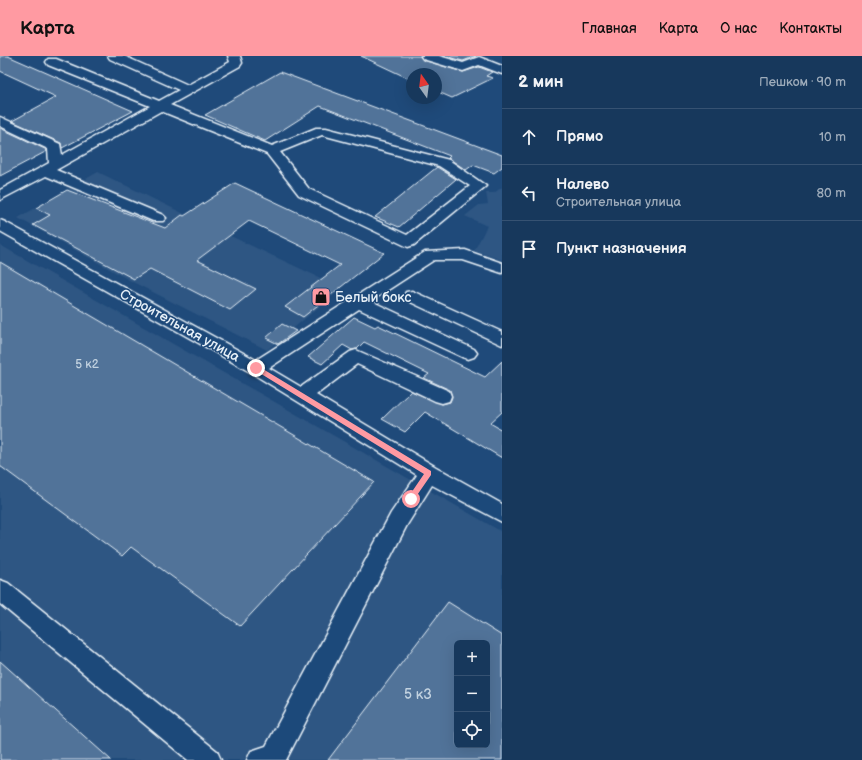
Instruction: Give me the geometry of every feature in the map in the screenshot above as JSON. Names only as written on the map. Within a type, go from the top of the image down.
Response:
[{"type":"street","points":[[114,56],[189,90]]},
{"type":"street","points":[[0,196],[236,64],[234,56]]},
{"type":"street","points":[[427,56],[463,67],[479,62],[502,70]]},
{"type":"street","points":[[52,62],[272,151],[304,192],[408,242],[479,186],[444,163],[321,131],[272,151]]},
{"type":"street","points":[[0,120],[55,147],[51,168]]},
{"type":"street","points":[[51,168],[158,218]]},
{"type":"street","name":"Строительная улица","points":[[0,225],[256,368],[429,473],[502,514]]},
{"type":"street","points":[[256,368],[431,255],[465,255],[502,268]]},
{"type":"street","points":[[412,296],[502,339]]},
{"type":"street","points":[[358,302],[468,353]]},
{"type":"street","points":[[302,396],[356,356],[442,396]]},
{"type":"street","points":[[260,760],[274,757],[399,519],[429,473]]},
{"type":"street","points":[[0,590],[208,760]]},
{"type":"shaded area","points":[[98,172],[342,288],[267,350],[129,280],[18,218]]},
{"type":"shaded area","points":[[502,187],[502,260],[474,251],[487,226],[465,216],[479,205],[488,204],[486,193],[494,193]]},
{"type":"shaded area","points":[[0,245],[502,532],[502,760],[0,760]]},
{"type":"building","points":[[0,56],[8,56],[133,111],[62,148],[61,143],[12,121],[56,97],[0,71]]},
{"type":"building","points":[[361,56],[420,56],[423,60],[463,72],[479,67],[492,72],[486,76],[493,78],[452,98],[442,94],[442,68],[406,68],[406,77]]},
{"type":"building","points":[[444,56],[476,56],[463,61]]},
{"type":"building","points":[[280,72],[502,155],[502,167],[494,173],[473,165],[466,170],[448,158],[450,156],[320,106],[265,141],[205,115]]},
{"type":"building","points":[[0,128],[47,150],[47,151],[0,176]]},
{"type":"building","points":[[437,167],[456,179],[399,227],[375,217]]},
{"type":"building","points":[[235,183],[384,253],[303,317],[285,307],[340,265],[249,221],[197,260],[256,289],[230,310],[150,269],[134,279],[33,225],[50,215],[36,208],[67,190],[165,228],[182,215],[184,216]]},
{"type":"building","points":[[0,262],[374,482],[240,626],[131,547],[122,556],[0,466]]},
{"type":"building","points":[[354,317],[375,327],[378,325],[485,377],[502,361],[502,412],[490,423],[502,430],[502,458],[425,412],[405,432],[382,419],[411,391],[442,404],[450,402],[452,397],[450,390],[424,378],[429,374],[364,342],[357,349],[352,350],[343,345],[322,364],[308,357]]},
{"type":"building","points":[[282,324],[296,331],[278,344],[266,338]]},
{"type":"building","points":[[448,602],[502,636],[502,760],[328,760]]},
{"type":"building","points":[[0,661],[111,760],[0,760]]},
{"type":"place","name":"Белый бокс","points":[[321,297]]},
{"type":"route","points":[[256,368],[429,473],[411,499]]}]
